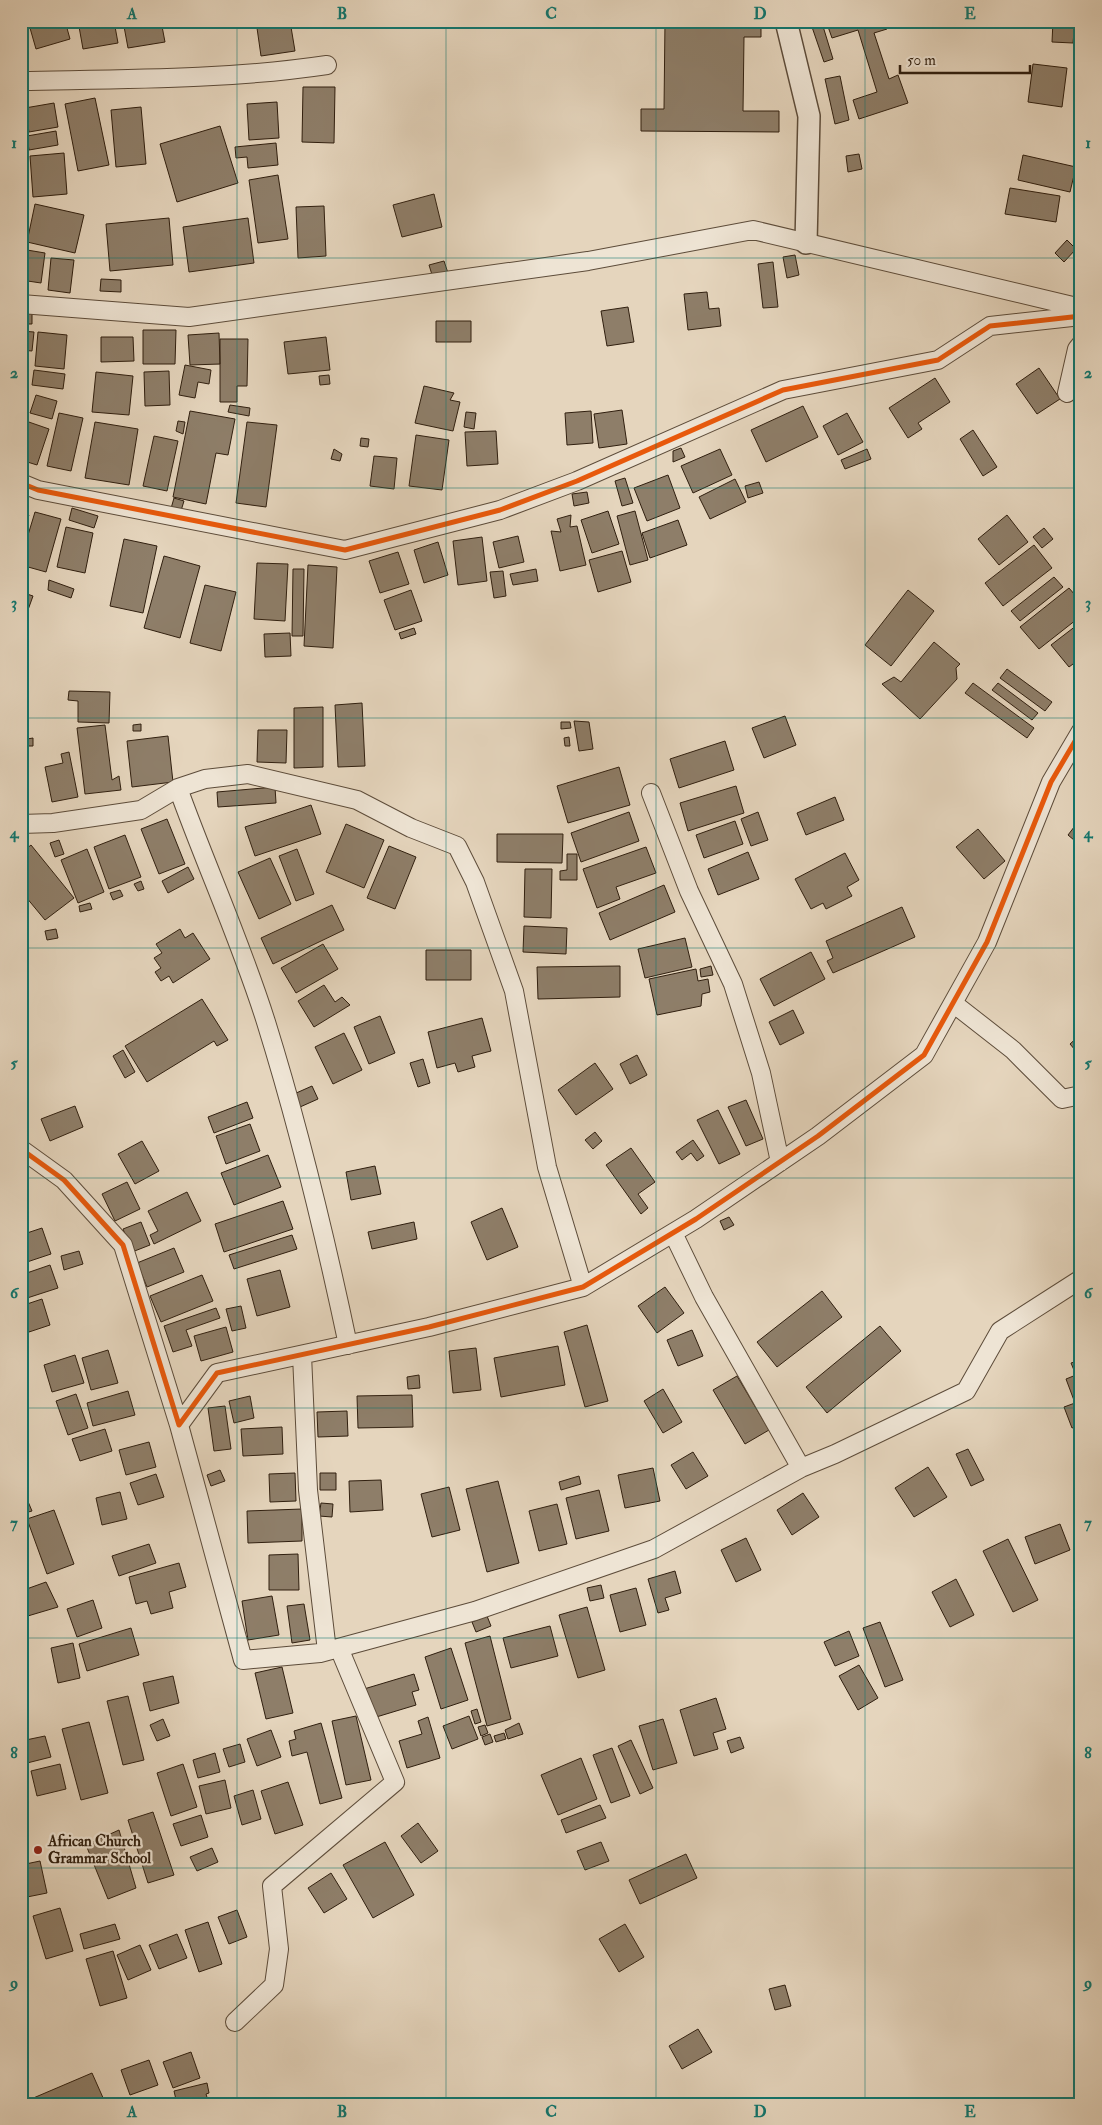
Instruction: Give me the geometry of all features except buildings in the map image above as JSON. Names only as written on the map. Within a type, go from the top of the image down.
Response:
[{"type":"street","points":[[786,21],[809,116],[806,242]]},
{"type":"street","points":[[21,81],[276,73],[327,65]]},
{"type":"street","points":[[21,304],[189,317],[588,262],[753,230],[1081,308]]},
{"type":"street","points":[[21,484],[38,490],[345,550],[500,510],[576,481],[783,390],[938,360],[990,326],[1081,316]]},
{"type":"street","points":[[1067,393],[1077,349],[1081,344]]},
{"type":"street","points":[[179,1425],[217,1373],[429,1327],[584,1288],[674,1233],[818,1136],[924,1055],[987,942],[1051,782],[1081,730]]},
{"type":"street","points":[[21,824],[53,823],[141,810],[178,788],[205,779],[248,774],[357,800],[411,828],[458,846],[475,882],[514,991],[547,1167],[584,1288]]},
{"type":"street","points":[[178,788],[265,1020],[287,1093],[326,1242],[348,1345]]},
{"type":"street","points":[[651,793],[690,891],[732,984],[761,1073],[780,1162]]},
{"type":"street","points":[[953,1002],[1013,1050],[1062,1099],[1081,1095]]},
{"type":"street","points":[[21,1149],[64,1180],[123,1244],[179,1425],[244,1660],[333,1650],[475,1611],[654,1549],[801,1468],[835,1454],[966,1390],[1000,1331],[1081,1279]]},
{"type":"street","points":[[674,1233],[704,1297],[801,1468]]},
{"type":"street","points":[[235,2022],[274,1985],[279,1949],[272,1886],[395,1782],[333,1650],[308,1490],[302,1355]]},
{"type":"cycle path","points":[[21,483],[38,490],[345,550],[500,510],[577,481],[783,390],[938,360],[990,326],[1081,316]]},
{"type":"cycle path","points":[[21,1149],[64,1180],[123,1245],[179,1425],[217,1373],[429,1327],[583,1287],[696,1219],[818,1136],[924,1055],[987,942],[1051,782],[1081,731]]},
{"type":"place","name":"African Church Grammar School","points":[[38,1850]]}]
